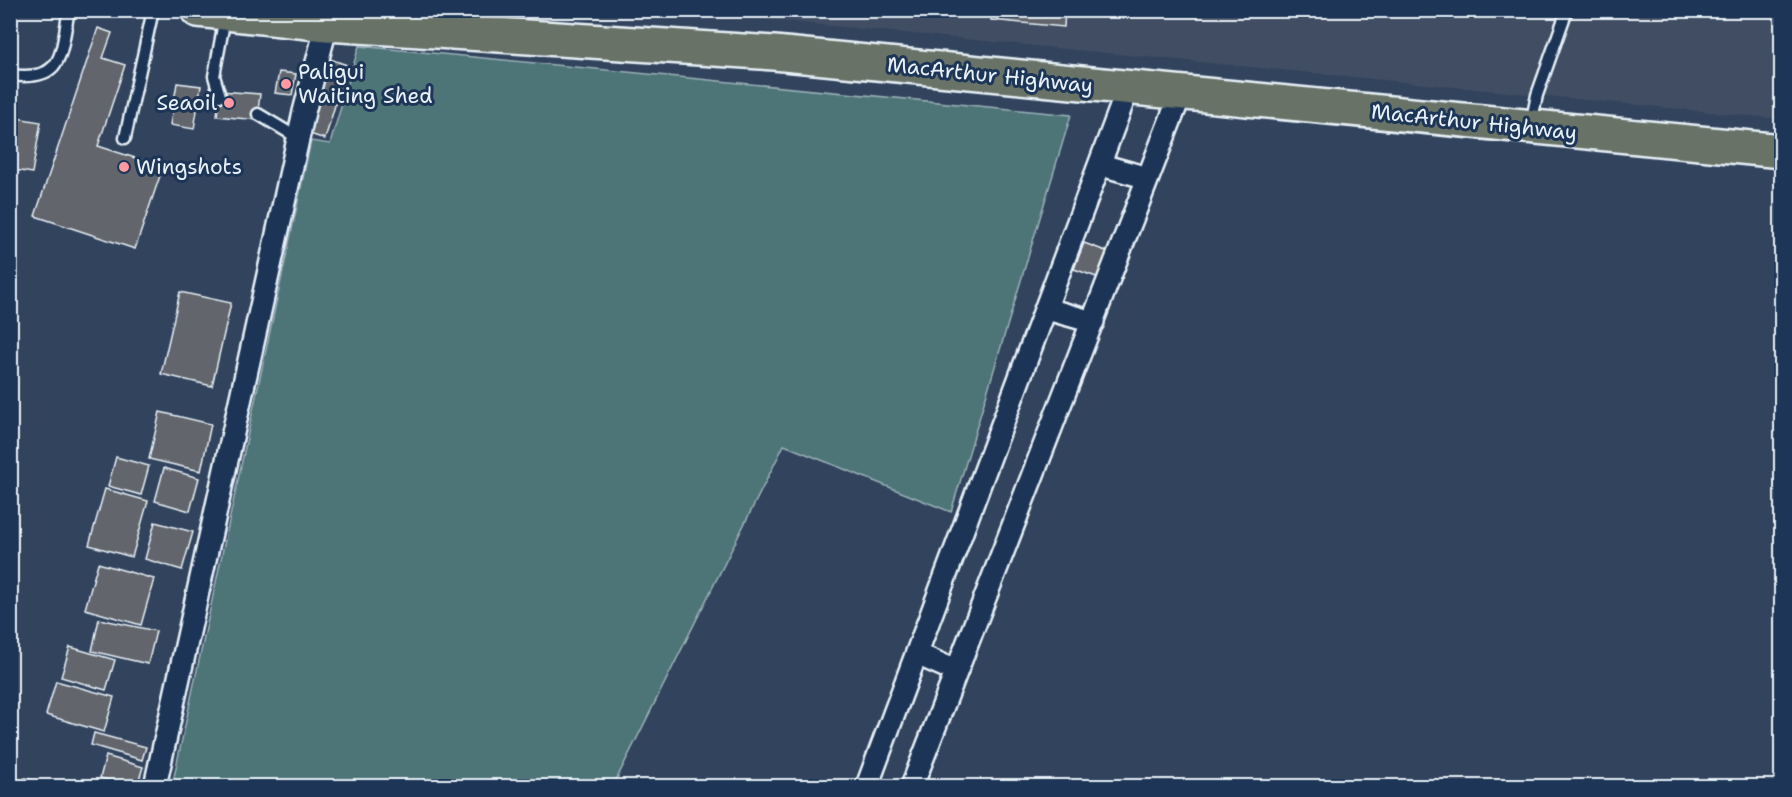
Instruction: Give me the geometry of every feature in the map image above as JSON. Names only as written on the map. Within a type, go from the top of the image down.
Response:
[{"type":"highway","name":"MacArthur Highway","points":[[212,12],[327,24],[774,53],[1782,151]]},
{"type":"street","points":[[155,786],[298,138],[327,24]]},
{"type":"street","points":[[867,786],[1128,88]]},
{"type":"street","points":[[912,786],[1181,93]]},
{"type":"street","points":[[1101,165],[1148,178]]},
{"type":"street","points":[[1047,309],[1093,321]]},
{"type":"street","points":[[917,654],[956,672]]},
{"type":"lane","points":[[10,75],[33,78],[45,74],[58,63],[69,10]]},
{"type":"lane","points":[[125,138],[153,10]]},
{"type":"lane","points":[[1530,128],[1537,95],[1567,10]]},
{"type":"lane","points":[[212,12],[214,76],[219,96]]},
{"type":"lane","points":[[258,114],[298,138]]},
{"type":"shaded area","points":[[709,10],[1781,11],[1781,119],[708,14]]},
{"type":"green space","points":[[359,46],[1071,115],[951,512],[784,445],[613,786],[172,786],[311,141],[330,144]]},
{"type":"building","points":[[992,10],[1065,10],[1064,27],[991,20]]},
{"type":"building","points":[[98,28],[112,33],[103,58],[125,65],[98,146],[163,167],[135,249],[35,216]]},
{"type":"building","points":[[330,59],[347,65],[325,139],[307,133]]},
{"type":"building","name":"Paligui Waiting Shed","points":[[279,72],[296,74],[292,95],[275,93]]},
{"type":"building","points":[[177,83],[201,86],[194,129],[170,125]]},
{"type":"building","points":[[220,91],[260,94],[257,120],[217,116]]},
{"type":"building","points":[[10,117],[41,122],[32,173],[10,169]]},
{"type":"building","points":[[1084,243],[1111,253],[1102,279],[1074,269]]},
{"type":"building","points":[[180,292],[231,303],[212,386],[161,374]]},
{"type":"building","points":[[160,412],[211,424],[201,471],[149,459]]},
{"type":"building","points":[[116,457],[149,466],[141,495],[108,486]]},
{"type":"building","points":[[164,468],[199,478],[190,511],[155,501]]},
{"type":"building","points":[[105,489],[148,501],[132,557],[89,545]]},
{"type":"building","points":[[155,522],[193,532],[182,570],[145,559]]},
{"type":"building","points":[[98,563],[154,579],[141,625],[85,609]]},
{"type":"building","points":[[99,619],[156,631],[148,664],[92,651]]},
{"type":"building","points":[[70,647],[115,660],[106,690],[61,677]]},
{"type":"building","points":[[56,681],[114,697],[104,732],[46,715]]},
{"type":"building","points":[[94,733],[146,747],[142,760],[91,745]]},
{"type":"building","points":[[106,756],[143,767],[137,786],[100,778]]},
{"type":"building","points":[[25,778],[57,786],[23,786]]},
{"type":"place","name":"Paligui Waiting Shed","points":[[286,84]]},
{"type":"place","name":"Seaoil","points":[[229,103]]},
{"type":"place","name":"Wingshots","points":[[124,167]]}]
